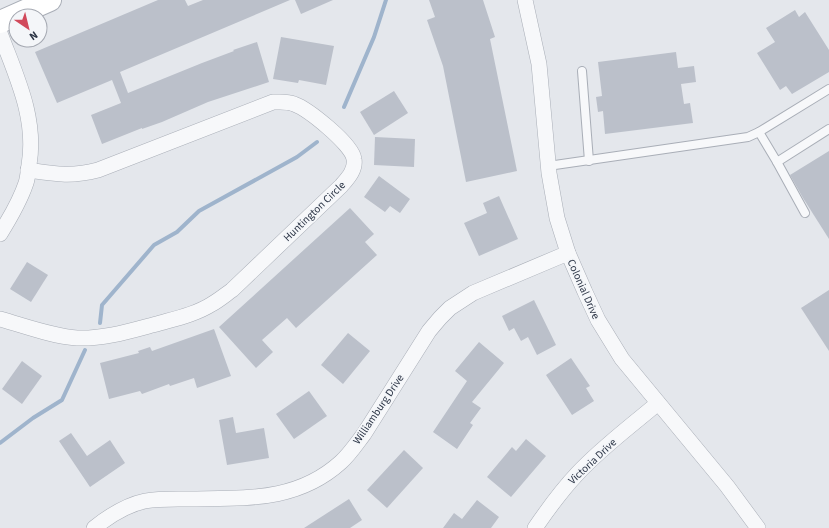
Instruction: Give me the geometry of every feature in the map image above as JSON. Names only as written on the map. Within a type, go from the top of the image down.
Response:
[{"type":"main road","points":[[0,22],[50,0]]},
{"type":"street","name":"Colonial Drive","points":[[525,0],[539,64],[548,166],[557,218],[568,253],[584,292],[610,342],[626,364],[727,486],[758,528]]},
{"type":"street","points":[[0,33],[28,110],[31,138],[31,154],[26,181],[17,206],[0,234]]},
{"type":"street","name":"Huntington Circle","points":[[0,320],[61,336],[91,338],[122,334],[201,310],[212,305],[232,290],[341,186],[354,167],[354,160],[352,153],[347,146],[315,116],[293,103],[273,102],[98,170],[72,175],[28,170]]},
{"type":"street","name":"Williamburg Drive","points":[[94,528],[106,518],[118,511],[130,505],[145,501],[167,499],[250,498],[269,496],[288,491],[315,479],[341,462],[364,434],[429,331],[450,308],[474,292],[568,253]]},
{"type":"street","name":"Victoria Drive","points":[[535,528],[563,489],[577,474],[658,403]]},
{"type":"lane","points":[[582,71],[589,161]]},
{"type":"lane","points":[[548,166],[748,137],[759,132],[829,89]]},
{"type":"lane","points":[[777,162],[829,129]]},
{"type":"lane","points":[[759,132],[804,213]]},
{"type":"building","points":[[158,0],[185,0],[188,6],[203,0],[290,0],[120,72],[128,93],[234,51],[233,50],[257,42],[269,82],[208,102],[162,122],[142,128],[102,144],[91,115],[121,103],[112,80],[57,103],[35,52],[48,48],[48,47]]},
{"type":"building","points":[[295,0],[333,0],[301,14]]},
{"type":"building","points":[[429,0],[483,0],[495,37],[490,39],[517,171],[466,182],[443,66],[427,20],[435,17]]},
{"type":"building","points":[[795,10],[799,17],[805,12],[829,50],[829,72],[792,94],[786,86],[780,90],[757,53],[775,42],[766,28]]},
{"type":"building","points":[[281,37],[334,46],[326,85],[299,80],[298,83],[273,79]]},
{"type":"building","points":[[676,52],[678,68],[694,66],[696,82],[681,84],[684,104],[690,103],[693,123],[605,134],[603,111],[598,112],[596,97],[602,96],[598,62]]},
{"type":"building","points":[[394,91],[408,113],[374,135],[360,112]]},
{"type":"building","points":[[375,137],[415,139],[414,167],[374,165]]},
{"type":"building","points":[[829,151],[829,239],[790,175]]},
{"type":"building","points":[[379,176],[410,199],[400,213],[390,206],[385,212],[364,197]]},
{"type":"building","points":[[499,196],[518,239],[479,256],[464,223],[487,213],[483,203]]},
{"type":"building","points":[[350,208],[374,234],[365,242],[377,255],[296,328],[287,318],[262,340],[273,352],[256,368],[219,327]]},
{"type":"building","points":[[27,262],[48,275],[31,302],[10,289]]},
{"type":"building","points":[[829,290],[829,351],[801,308]]},
{"type":"building","points":[[534,300],[556,345],[537,355],[528,337],[521,341],[514,328],[509,331],[502,316]]},
{"type":"building","points":[[214,329],[231,376],[197,388],[194,378],[170,386],[169,384],[142,394],[140,391],[109,399],[100,363],[139,353],[138,351],[150,347],[152,351]]},
{"type":"building","points":[[348,333],[370,351],[343,384],[321,365]]},
{"type":"building","points":[[479,342],[504,363],[472,402],[481,408],[470,423],[473,425],[457,449],[433,432],[467,381],[455,371]]},
{"type":"building","points":[[571,358],[590,386],[586,388],[594,401],[572,415],[546,375]]},
{"type":"building","points":[[22,361],[42,376],[22,404],[2,389]]},
{"type":"building","points":[[309,391],[327,416],[294,439],[276,414]]},
{"type":"building","points":[[233,417],[236,433],[264,428],[269,458],[227,465],[219,420]]},
{"type":"building","points":[[71,433],[87,456],[110,440],[125,463],[90,487],[59,441]]},
{"type":"building","points":[[526,439],[546,456],[511,497],[487,477],[512,447],[516,451]]},
{"type":"building","points":[[404,450],[423,468],[387,508],[367,490]]},
{"type":"building","points":[[349,499],[362,520],[350,528],[304,528]]},
{"type":"building","points":[[477,500],[499,517],[491,528],[443,528],[454,513],[462,519]]},
{"type":"waterway","points":[[344,107],[374,37],[386,0]]},
{"type":"waterway","points":[[100,323],[102,305],[154,245],[177,232],[199,211],[297,157],[317,142]]},
{"type":"waterway","points":[[0,443],[33,418],[62,400],[85,350]]}]
